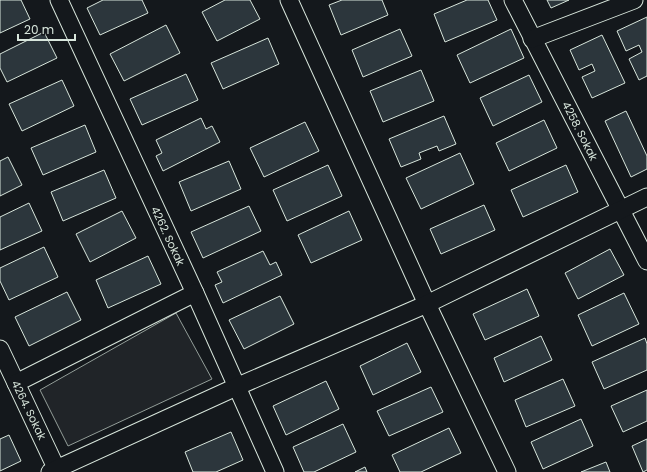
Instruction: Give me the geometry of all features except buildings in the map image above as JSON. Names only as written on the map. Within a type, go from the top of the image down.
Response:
[{"type":"street","name":"4262. Sokak","points":[[59,0],[195,293],[275,472]]},
{"type":"street","points":[[289,0],[427,304],[507,472]]},
{"type":"street","name":"4258. Sokak","points":[[513,0],[647,261]]},
{"type":"street","points":[[532,39],[634,0]]},
{"type":"street","points":[[55,471],[236,387],[427,304],[647,197]]},
{"type":"street","points":[[16,383],[195,293]]},
{"type":"street","name":"4264. Sokak","points":[[0,349],[55,471]]},
{"type":"shaded area","points":[[176,313],[212,379],[68,446],[40,390]]}]
